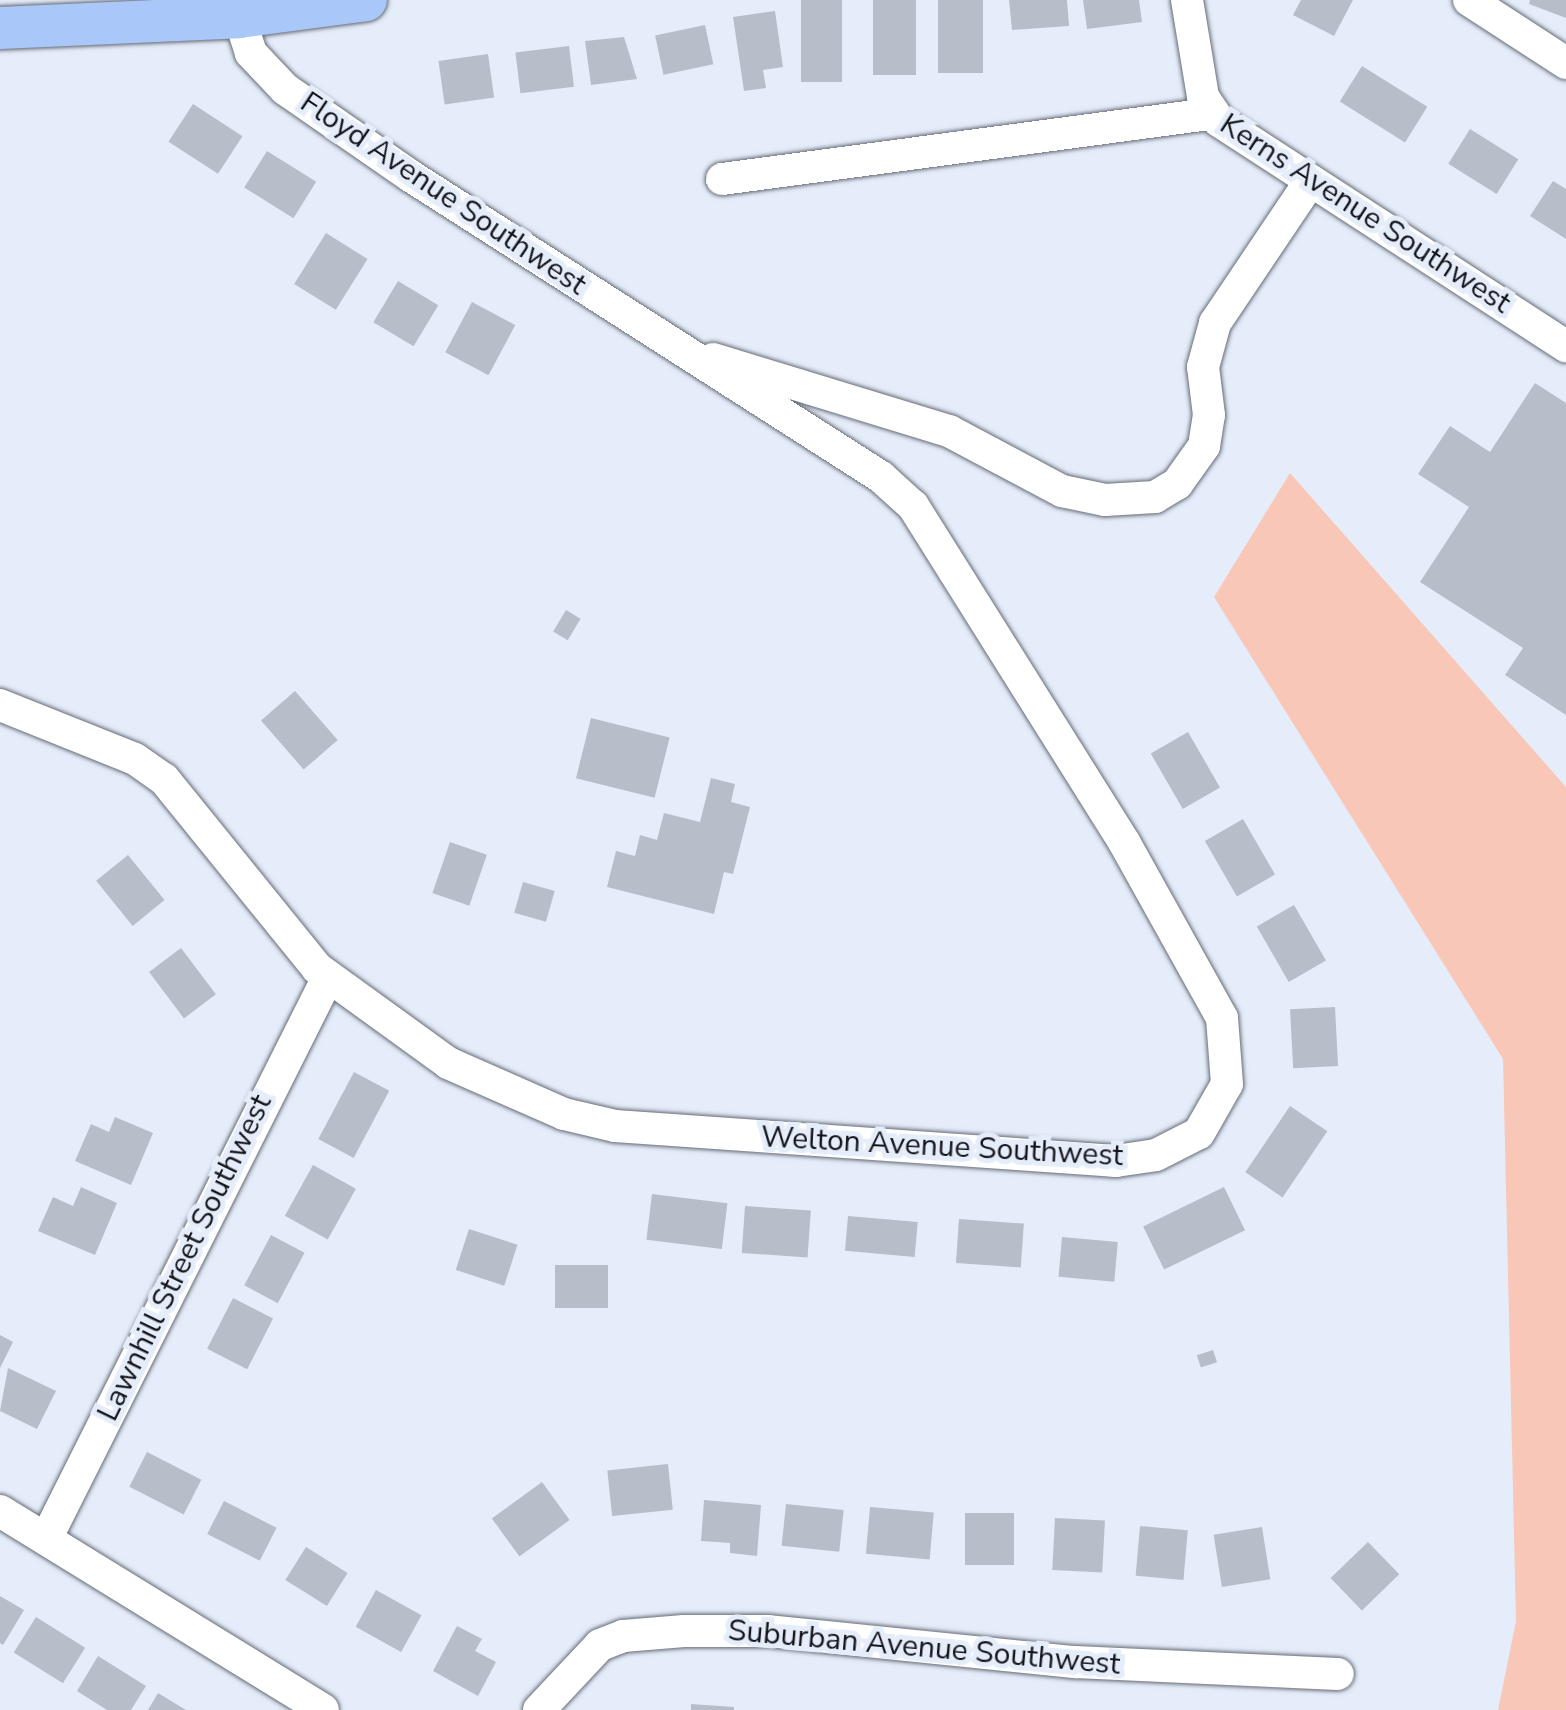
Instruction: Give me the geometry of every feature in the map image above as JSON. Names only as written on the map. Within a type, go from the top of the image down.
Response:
[{"type":"main road","points":[[0,28],[239,17],[366,0]]},
{"type":"street","name":"Kerns Avenue Southwest","points":[[1187,0],[1212,114],[1309,182],[1566,346]]},
{"type":"street","points":[[1468,0],[1566,64]]},
{"type":"street","name":"Floyd Avenue Southwest","points":[[239,17],[252,54],[286,89],[675,348]]},
{"type":"street","points":[[722,179],[1212,114]]},
{"type":"street","points":[[675,348],[949,431],[1062,491],[1104,500],[1146,499],[1178,484],[1195,464],[1209,415],[1207,342],[1309,182]]},
{"type":"street","name":"Welton Avenue Southwest","points":[[0,705],[135,759],[164,779],[328,977],[448,1063],[532,1102],[615,1126],[1116,1161],[1177,1148],[1216,1112],[1227,1084],[1222,1018],[1124,842],[930,526],[881,477],[675,348]]},
{"type":"street","name":"Lawnhill Street Southwest","points":[[46,1540],[328,977]]},
{"type":"street","points":[[0,1511],[324,1710]]},
{"type":"street","name":"Suburban Avenue Southwest","points":[[539,1710],[600,1645],[623,1636],[684,1631],[768,1631],[1093,1664],[1338,1674]]},
{"type":"shaded area","points":[[1290,473],[1566,787],[1566,1710],[1498,1710],[1516,1621],[1503,1059],[1214,597]]},
{"type":"building","points":[[801,0],[842,0],[842,82],[801,82]]},
{"type":"building","points":[[873,0],[916,0],[916,75],[873,75]]},
{"type":"building","points":[[938,0],[983,0],[983,73],[938,73]]},
{"type":"building","points":[[1009,0],[1067,0],[1069,26],[1012,30]]},
{"type":"building","points":[[1083,0],[1139,0],[1142,22],[1087,29]]},
{"type":"building","points":[[1301,0],[1353,0],[1334,36],[1293,15]]},
{"type":"building","points":[[1530,0],[1566,0],[1566,18],[1529,4]]},
{"type":"building","points":[[775,11],[783,67],[763,70],[766,88],[744,91],[733,17]]},
{"type":"building","points":[[705,25],[713,64],[663,75],[655,36]]},
{"type":"building","points":[[624,37],[637,79],[591,85],[585,41]]},
{"type":"building","points":[[569,46],[574,87],[520,93],[515,53]]},
{"type":"building","points":[[488,54],[494,98],[445,105],[438,61]]},
{"type":"building","points":[[1362,66],[1427,107],[1405,142],[1340,102]]},
{"type":"building","points":[[193,104],[242,136],[218,174],[168,142]]},
{"type":"building","points":[[1470,129],[1518,159],[1497,194],[1448,164]]},
{"type":"building","points":[[267,151],[316,182],[293,218],[244,187]]},
{"type":"building","points":[[1553,181],[1566,189],[1566,239],[1530,216]]},
{"type":"building","points":[[326,233],[368,259],[336,310],[294,284]]},
{"type":"building","points":[[398,281],[438,305],[414,346],[373,322]]},
{"type":"building","points":[[472,302],[515,325],[489,375],[445,352]]},
{"type":"building","points":[[1535,383],[1566,403],[1566,715],[1505,675],[1523,648],[1420,582],[1469,507],[1418,474],[1450,426],[1490,452]]},
{"type":"building","points":[[566,610],[581,619],[568,640],[553,631]]},
{"type":"building","points":[[295,691],[338,740],[304,770],[261,721]]},
{"type":"building","points":[[591,718],[670,738],[655,798],[576,778]]},
{"type":"building","points":[[1188,732],[1220,787],[1183,809],[1151,754]]},
{"type":"building","points":[[711,778],[735,784],[731,802],[750,807],[733,874],[724,872],[714,914],[607,887],[616,851],[635,856],[640,835],[657,840],[664,813],[700,822]]},
{"type":"building","points":[[1243,819],[1275,874],[1237,896],[1205,841]]},
{"type":"building","points":[[450,842],[487,855],[469,906],[432,893]]},
{"type":"building","points":[[128,855],[165,900],[133,926],[96,881]]},
{"type":"building","points":[[523,882],[555,891],[546,922],[514,913]]},
{"type":"building","points":[[1294,905],[1326,960],[1289,982],[1257,926]]},
{"type":"building","points":[[181,948],[216,994],[184,1018],[149,972]]},
{"type":"building","points":[[1335,1007],[1338,1066],[1293,1068],[1290,1009]]},
{"type":"building","points":[[354,1072],[389,1091],[354,1158],[318,1139]]},
{"type":"building","points":[[1290,1106],[1327,1131],[1283,1197],[1245,1172]]},
{"type":"building","points":[[115,1117],[153,1133],[131,1185],[75,1161],[91,1124],[109,1132]]},
{"type":"building","points":[[313,1165],[356,1189],[328,1239],[285,1216]]},
{"type":"building","points":[[81,1187],[117,1203],[95,1255],[38,1231],[53,1197],[73,1206]]},
{"type":"building","points":[[1224,1187],[1245,1230],[1164,1270],[1143,1226]]},
{"type":"building","points":[[652,1194],[727,1203],[722,1249],[646,1240]]},
{"type":"building","points":[[745,1206],[811,1211],[808,1257],[742,1253]]},
{"type":"building","points":[[848,1216],[918,1222],[915,1257],[845,1251]]},
{"type":"building","points":[[959,1219],[1024,1224],[1021,1267],[956,1263]]},
{"type":"building","points":[[469,1229],[518,1245],[504,1286],[456,1270]]},
{"type":"building","points":[[271,1235],[305,1253],[278,1303],[244,1285]]},
{"type":"building","points":[[1062,1237],[1118,1242],[1114,1282],[1059,1277]]},
{"type":"building","points":[[555,1265],[608,1265],[608,1308],[555,1308]]},
{"type":"building","points":[[233,1298],[273,1318],[247,1369],[207,1349]]},
{"type":"building","points":[[0,1335],[13,1342],[0,1368]]},
{"type":"building","points":[[1213,1350],[1217,1362],[1201,1368],[1197,1355]]},
{"type":"building","points":[[8,1368],[56,1391],[37,1429],[0,1411]]},
{"type":"building","points":[[147,1452],[201,1480],[184,1514],[129,1487]]},
{"type":"building","points":[[668,1464],[673,1510],[612,1516],[607,1470]]},
{"type":"building","points":[[542,1482],[570,1520],[519,1556],[492,1518]]},
{"type":"building","points":[[704,1500],[761,1505],[757,1556],[730,1553],[730,1543],[701,1541]]},
{"type":"building","points":[[224,1501],[277,1528],[260,1561],[207,1534]]},
{"type":"building","points":[[786,1504],[844,1510],[839,1552],[782,1546]]},
{"type":"building","points":[[870,1507],[934,1513],[930,1559],[866,1554]]},
{"type":"building","points":[[965,1513],[1014,1513],[1014,1565],[965,1565]]},
{"type":"building","points":[[1055,1518],[1105,1521],[1102,1573],[1052,1570]]},
{"type":"building","points":[[1140,1526],[1188,1530],[1183,1580],[1136,1576]]},
{"type":"building","points":[[1262,1527],[1270,1579],[1222,1587],[1214,1535]]},
{"type":"building","points":[[1368,1542],[1399,1574],[1362,1610],[1331,1578]]},
{"type":"building","points":[[306,1547],[348,1573],[327,1606],[285,1580]]},
{"type":"building","points":[[376,1590],[421,1615],[401,1652],[356,1627]]},
{"type":"building","points":[[0,1596],[24,1610],[3,1645],[0,1643]]},
{"type":"building","points":[[36,1617],[85,1648],[63,1683],[14,1653]]},
{"type":"building","points":[[457,1626],[482,1639],[475,1651],[496,1662],[478,1696],[433,1671]]},
{"type":"building","points":[[98,1656],[146,1686],[131,1710],[107,1710],[77,1691]]},
{"type":"building","points":[[158,1693],[186,1710],[148,1710]]},
{"type":"building","points":[[691,1704],[734,1707],[734,1710],[691,1710]]}]
